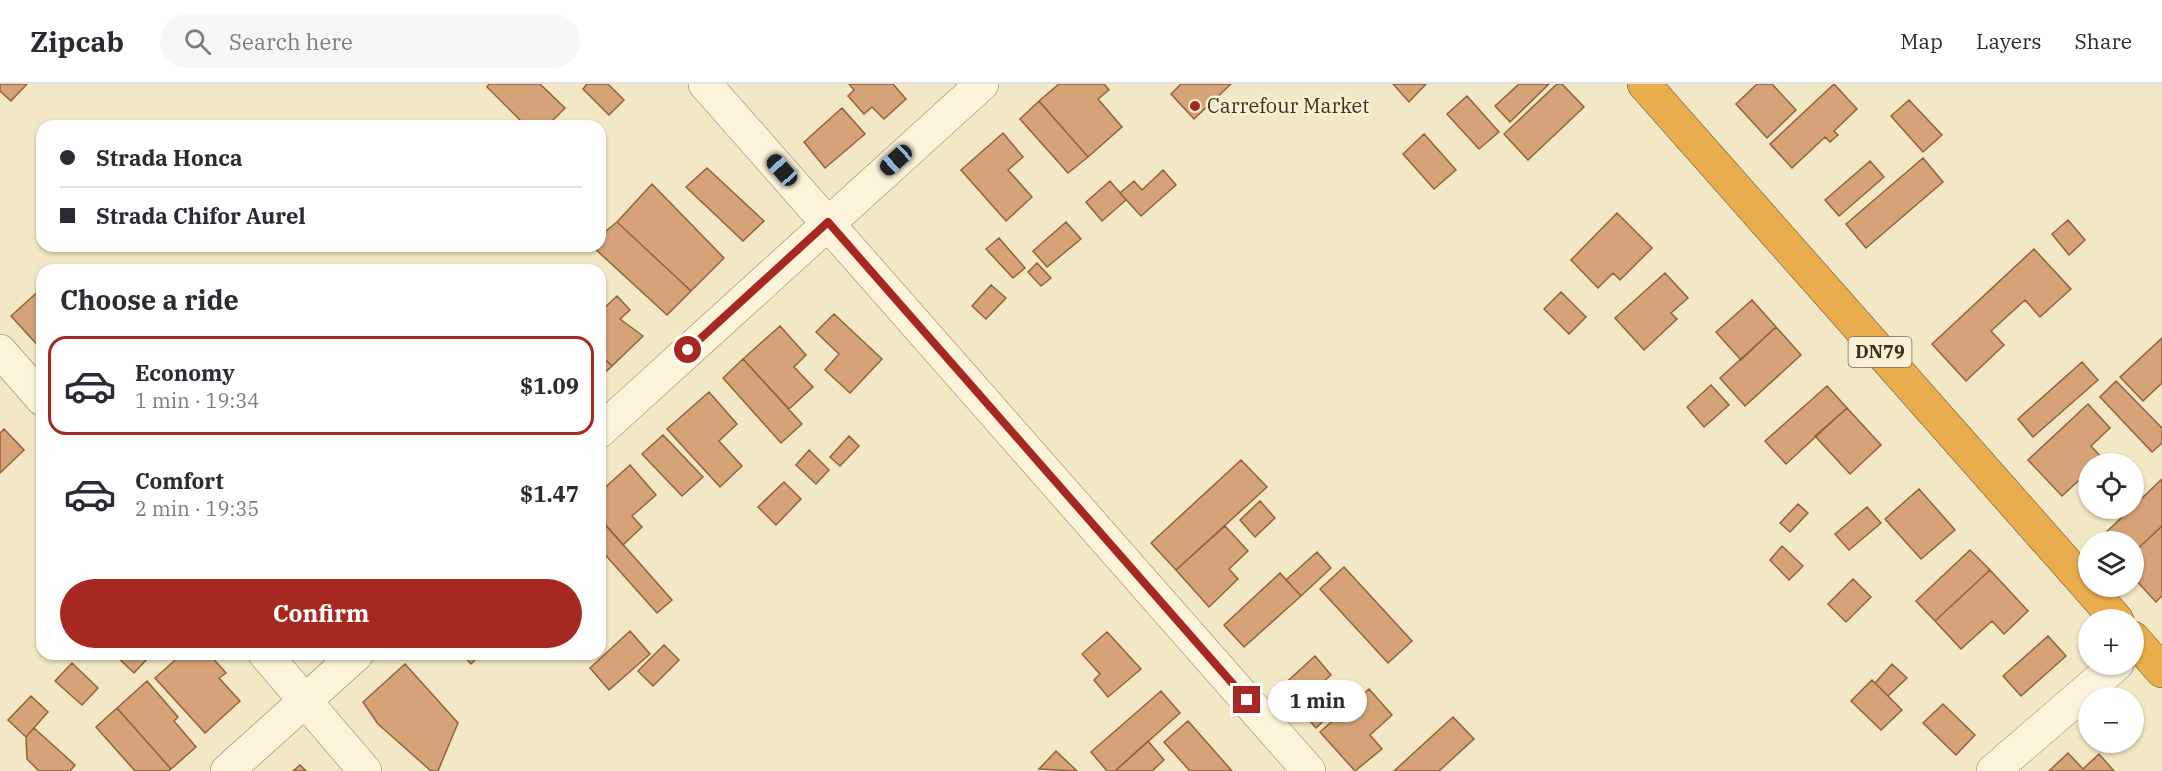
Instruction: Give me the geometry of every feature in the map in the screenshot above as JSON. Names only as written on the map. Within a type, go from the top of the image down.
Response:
[{"type":"highway","name":"DN79","points":[[1644,84],[2107,609]]},
{"type":"highway","points":[[2144,659],[2162,671]]},
{"type":"street","points":[[705,84],[1309,771]]},
{"type":"street","points":[[606,426],[982,84]]},
{"type":"street","points":[[0,351],[36,392]]},
{"type":"street","points":[[270,660],[365,771]]},
{"type":"street","points":[[226,771],[350,660]]},
{"type":"street","points":[[1992,771],[2102,675]]},
{"type":"building","points":[[0,84],[27,84],[11,101],[0,91]]},
{"type":"building","points":[[489,84],[540,84],[565,108],[553,120],[520,120],[487,87]]},
{"type":"building","points":[[587,84],[608,84],[624,100],[609,115],[583,89]]},
{"type":"building","points":[[849,84],[893,84],[906,99],[884,119],[872,107],[864,114],[848,96],[854,90]]},
{"type":"building","points":[[1059,84],[1104,84],[1109,90],[1098,99],[1122,127],[1088,157],[1039,101]]},
{"type":"building","name":"Carrefour Market","points":[[1181,84],[1231,84],[1194,119],[1171,94]]},
{"type":"building","points":[[1393,84],[1426,84],[1409,102]]},
{"type":"building","points":[[1519,84],[1549,84],[1510,122],[1495,106]]},
{"type":"building","points":[[1557,84],[1562,84],[1584,107],[1528,160],[1504,134]]},
{"type":"building","points":[[1757,84],[1772,84],[1796,110],[1767,138],[1736,104]]},
{"type":"building","points":[[1834,84],[1857,109],[1834,131],[1838,135],[1830,142],[1825,137],[1792,168],[1770,144]]},
{"type":"building","points":[[1467,96],[1499,132],[1479,149],[1447,114]]},
{"type":"building","points":[[1909,100],[1942,135],[1923,152],[1891,116]]},
{"type":"building","points":[[1039,101],[1088,157],[1068,173],[1020,119]]},
{"type":"building","points":[[842,108],[865,134],[825,168],[804,142]]},
{"type":"building","points":[[1003,133],[1023,157],[1008,170],[1032,197],[1006,221],[961,170]]},
{"type":"building","points":[[1424,134],[1456,170],[1434,189],[1403,154]]},
{"type":"building","points":[[1923,158],[1943,182],[1866,248],[1846,224]]},
{"type":"building","points":[[1870,161],[1884,177],[1839,216],[1825,200]]},
{"type":"building","points":[[707,168],[764,221],[743,241],[686,187]]},
{"type":"building","points":[[1163,170],[1176,185],[1141,216],[1120,193],[1134,181],[1142,190]]},
{"type":"building","points":[[1110,181],[1126,200],[1102,221],[1086,202]]},
{"type":"building","points":[[652,184],[724,258],[691,291],[617,222]]},
{"type":"building","points":[[1617,213],[1652,248],[1620,280],[1613,273],[1598,288],[1571,260]]},
{"type":"building","points":[[2068,220],[2085,240],[2069,255],[2052,234]]},
{"type":"building","points":[[617,222],[691,291],[667,315],[599,252],[606,252],[606,231]]},
{"type":"building","points":[[1066,222],[1081,239],[1047,267],[1033,251]]},
{"type":"building","points":[[999,238],[1025,268],[1013,278],[986,249]]},
{"type":"building","points":[[2034,249],[2071,289],[2040,317],[2025,300],[1991,331],[2004,345],[1966,381],[1932,344]]},
{"type":"building","points":[[1037,263],[1051,278],[1041,286],[1028,272]]},
{"type":"building","points":[[1665,273],[1688,298],[1671,313],[1677,319],[1644,350],[1615,318]]},
{"type":"building","points":[[991,285],[1006,298],[986,319],[972,306]]},
{"type":"building","points":[[1561,292],[1586,317],[1569,334],[1544,309]]},
{"type":"building","points":[[36,293],[36,343],[11,316]]},
{"type":"building","points":[[617,296],[630,310],[620,319],[643,336],[612,366],[606,360],[606,306]]},
{"type":"building","points":[[1752,300],[1776,327],[1741,360],[1716,332]]},
{"type":"building","points":[[834,314],[882,359],[850,393],[825,370],[839,354],[816,332]]},
{"type":"building","points":[[780,326],[806,355],[794,367],[813,387],[789,409],[743,359]]},
{"type":"building","points":[[1776,327],[1801,355],[1745,406],[1720,378]]},
{"type":"building","points":[[2162,338],[2162,383],[2143,401],[2120,377]]},
{"type":"building","points":[[743,359],[802,424],[781,443],[723,378]]},
{"type":"building","points":[[606,360],[612,366],[606,372]]},
{"type":"building","points":[[2082,362],[2098,380],[2033,437],[2018,419]]},
{"type":"building","points":[[2116,381],[2162,428],[2162,443],[2152,452],[2100,397]]},
{"type":"building","points":[[1711,385],[1729,405],[1704,427],[1687,407]]},
{"type":"building","points":[[1827,386],[1847,408],[1786,464],[1765,441]]},
{"type":"building","points":[[709,392],[737,424],[719,441],[742,466],[720,487],[667,429]]},
{"type":"building","points":[[2088,404],[2110,428],[2091,446],[2097,453],[2078,453],[2078,481],[2062,496],[2028,460]]},
{"type":"building","points":[[1847,408],[1881,445],[1850,474],[1815,436]]},
{"type":"building","points":[[4,429],[24,450],[0,473],[0,433]]},
{"type":"building","points":[[663,435],[703,477],[682,496],[642,454]]},
{"type":"building","points":[[849,436],[859,446],[840,466],[830,457]]},
{"type":"building","points":[[809,450],[829,470],[816,484],[796,465]]},
{"type":"building","points":[[1241,460],[1267,487],[1176,570],[1151,543]]},
{"type":"building","points":[[630,465],[656,495],[632,516],[642,527],[623,545],[606,526],[606,487]]},
{"type":"building","points":[[2162,479],[2162,526],[2144,543],[2144,531],[2107,531],[2120,519],[2144,519],[2144,496]]},
{"type":"building","points":[[784,482],[801,499],[776,525],[758,507]]},
{"type":"building","points":[[1919,489],[1955,530],[1921,559],[1885,519]]},
{"type":"building","points":[[1260,501],[1275,518],[1255,537],[1240,520]]},
{"type":"building","points":[[1798,504],[1808,513],[1790,532],[1780,523]]},
{"type":"building","points":[[1867,507],[1881,523],[1849,550],[1835,534]]},
{"type":"building","points":[[606,525],[672,600],[657,613],[606,556]]},
{"type":"building","points":[[1225,526],[1248,551],[1229,569],[1238,579],[1209,607],[1176,570]]},
{"type":"building","points":[[2162,526],[2162,596],[2156,602],[2144,589],[2144,543]]},
{"type":"building","points":[[1782,546],[1803,566],[1789,580],[1770,560]]},
{"type":"building","points":[[1970,550],[1990,570],[1935,621],[1916,601]]},
{"type":"building","points":[[1317,552],[1331,568],[1301,596],[1286,580]]},
{"type":"building","points":[[1344,567],[1412,641],[1388,663],[1320,589]]},
{"type":"building","points":[[1990,570],[2028,611],[2004,634],[1992,621],[1961,649],[1935,621]]},
{"type":"building","points":[[1280,573],[1301,596],[1244,647],[1224,625]]},
{"type":"building","points":[[1853,579],[1871,597],[1846,622],[1828,604]]},
{"type":"building","points":[[630,631],[650,654],[609,690],[590,668],[599,660],[606,660],[606,653]]},
{"type":"building","points":[[1107,632],[1141,669],[1108,697],[1094,680],[1100,674],[1082,654]]},
{"type":"building","points":[[2048,636],[2066,656],[2021,696],[2003,676]]},
{"type":"building","points":[[664,645],[679,660],[653,686],[638,671]]},
{"type":"building","points":[[1315,656],[1331,675],[1324,681],[1343,703],[1316,728],[1280,688]]},
{"type":"building","points":[[120,660],[146,660],[134,673]]},
{"type":"building","points":[[175,660],[214,660],[226,673],[219,678],[240,701],[205,733],[155,678]]},
{"type":"building","points":[[72,663],[98,688],[82,705],[55,681]]},
{"type":"building","points":[[405,664],[458,723],[438,771],[431,771],[378,724],[363,702]]},
{"type":"building","points":[[1892,664],[1907,678],[1888,696],[1875,683]]},
{"type":"building","points":[[1872,680],[1902,710],[1881,730],[1851,701]]},
{"type":"building","points":[[147,681],[178,717],[174,721],[196,747],[171,769],[117,708]]},
{"type":"building","points":[[1369,689],[1392,715],[1370,735],[1382,749],[1355,771],[1320,732]]},
{"type":"building","points":[[1161,691],[1180,713],[1115,771],[1107,771],[1091,752]]},
{"type":"building","points":[[31,696],[48,712],[26,737],[8,720]]},
{"type":"building","points":[[1943,704],[1975,735],[1956,755],[1923,723]]},
{"type":"building","points":[[117,708],[171,769],[168,771],[135,771],[96,727]]},
{"type":"building","points":[[1453,717],[1474,739],[1439,771],[1394,771]]},
{"type":"building","points":[[1188,721],[1232,771],[1190,771],[1164,742]]},
{"type":"building","points":[[34,728],[75,765],[70,771],[39,771],[27,759],[26,737]]},
{"type":"building","points":[[1148,741],[1164,760],[1152,771],[1115,771]]},
{"type":"building","points":[[1056,751],[1077,771],[1039,769]]},
{"type":"building","points":[[2068,753],[2083,769],[2099,754],[2114,771],[2049,771]]},
{"type":"building","points":[[300,765],[306,771],[293,771]]},
{"type":"place","name":"Carrefour Market","points":[[1195,106]]},
{"type":"route","points":[[688,350],[828,222],[1247,700]]}]
